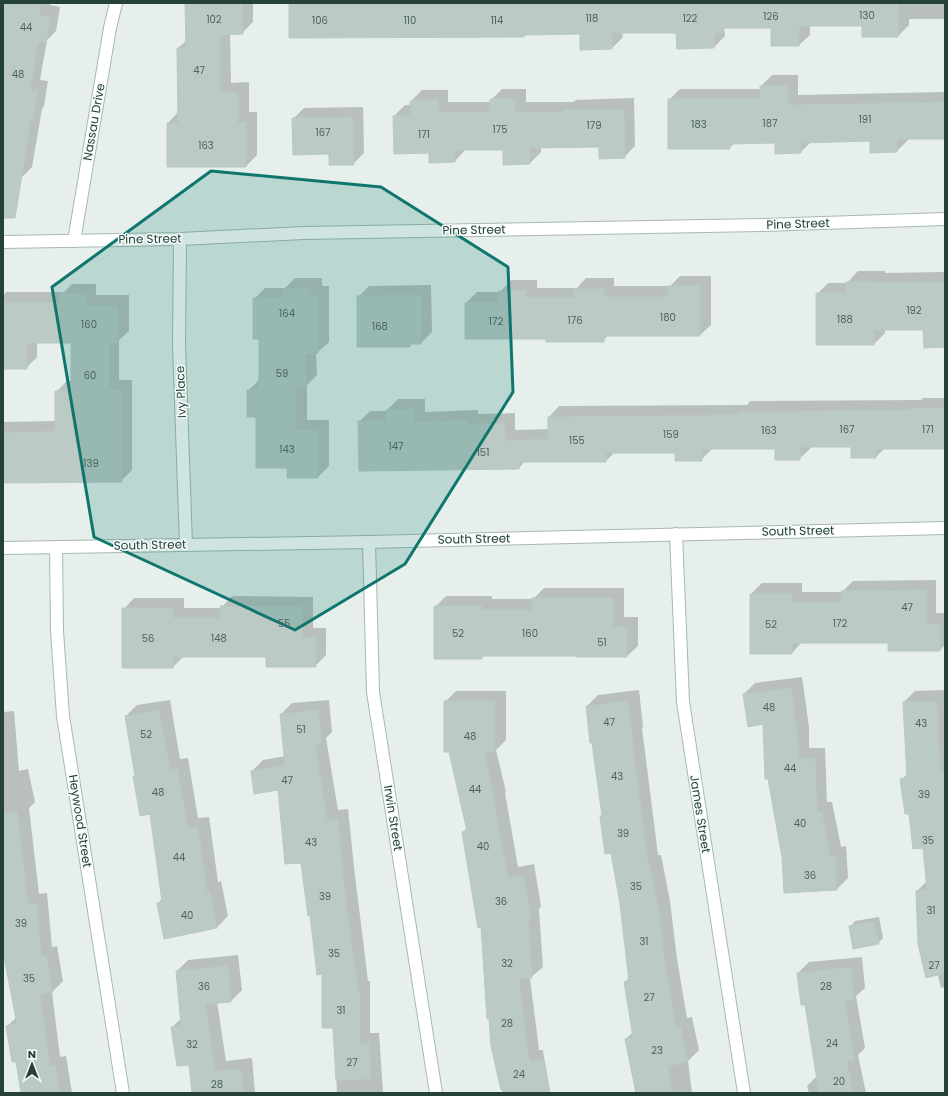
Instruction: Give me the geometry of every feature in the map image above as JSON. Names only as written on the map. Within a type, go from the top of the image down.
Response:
[{"type":"street","name":"Nassau Drive","points":[[74,241],[110,28],[116,3]]},
{"type":"street","name":"Pine Street","points":[[3,242],[180,239],[303,233],[761,225],[945,219]]},
{"type":"street","name":"Ivy Place","points":[[180,239],[179,345],[186,545]]},
{"type":"street","name":"South Street","points":[[3,548],[369,542],[945,528]]},
{"type":"street","name":"James Street","points":[[676,534],[683,702],[744,1093]]},
{"type":"street","name":"Irwin Street","points":[[369,542],[373,692],[436,1093]]},
{"type":"street","name":"Heywood Street","points":[[56,547],[57,631],[63,716],[122,1093]]},
{"type":"highlighted area","points":[[211,171],[381,187],[508,267],[513,392],[405,564],[295,630],[94,537],[52,287]]},
{"type":"building","points":[[3,3],[41,3],[39,16],[50,17],[46,43],[38,42],[30,90],[38,92],[33,118],[31,118],[15,218],[3,218]]},
{"type":"building","points":[[185,3],[242,3],[243,34],[220,35],[220,93],[238,93],[238,123],[246,123],[246,167],[167,167],[167,123],[178,123],[177,48],[186,48]]},
{"type":"building","points":[[289,3],[898,3],[898,37],[862,37],[862,26],[799,26],[799,46],[771,46],[771,28],[722,28],[722,33],[714,33],[714,48],[677,49],[676,33],[612,33],[612,49],[580,50],[580,34],[524,35],[524,37],[289,38]]},
{"type":"building","points":[[760,86],[787,86],[788,105],[945,102],[945,139],[897,139],[897,152],[870,153],[870,141],[801,143],[801,153],[775,154],[775,143],[730,144],[730,149],[668,149],[668,99],[760,99]]},
{"type":"building","points":[[490,99],[515,99],[515,112],[564,112],[564,110],[624,109],[625,158],[599,159],[599,147],[530,148],[530,164],[503,165],[503,150],[455,150],[455,162],[429,163],[429,153],[394,154],[393,116],[410,115],[410,101],[438,100],[438,112],[490,112]]},
{"type":"building","points":[[353,117],[354,165],[329,165],[329,154],[293,155],[292,118]]},
{"type":"building","points":[[846,282],[945,282],[945,347],[924,348],[923,330],[874,330],[874,345],[816,345],[816,293],[846,293]]},
{"type":"building","points":[[668,286],[700,286],[700,336],[604,336],[604,342],[546,342],[546,339],[465,339],[465,303],[499,303],[499,291],[526,291],[526,298],[574,298],[574,289],[604,289],[604,297],[668,297]]},
{"type":"building","points":[[283,289],[311,289],[311,297],[318,296],[318,353],[305,354],[306,387],[296,387],[296,430],[318,430],[318,478],[287,478],[287,468],[256,468],[256,417],[247,417],[247,390],[259,390],[259,339],[253,339],[253,298],[283,298]]},
{"type":"building","points":[[60,294],[86,294],[86,306],[118,306],[118,343],[109,343],[109,390],[122,390],[122,482],[3,483],[3,433],[55,431],[55,391],[71,391],[71,343],[27,343],[27,369],[3,369],[3,303],[60,303]]},
{"type":"building","points":[[421,295],[421,344],[410,344],[410,347],[357,347],[357,296]]},
{"type":"building","points":[[911,408],[945,408],[945,449],[876,449],[876,458],[851,458],[851,447],[800,447],[800,460],[775,460],[775,449],[702,449],[702,461],[675,461],[675,453],[606,453],[606,462],[519,462],[519,469],[359,471],[358,421],[386,421],[386,410],[414,409],[414,422],[467,421],[467,424],[504,423],[505,441],[548,439],[548,417],[738,415],[738,412],[911,410]]},
{"type":"building","points":[[926,590],[926,624],[940,624],[940,651],[888,651],[888,643],[792,643],[792,654],[750,654],[750,594],[792,594],[792,603],[841,603],[841,591]]},
{"type":"building","points":[[532,598],[613,598],[613,627],[627,627],[627,657],[482,656],[482,659],[434,659],[434,606],[482,606],[482,610],[532,610]]},
{"type":"building","points":[[220,606],[302,607],[302,638],[316,638],[316,667],[266,667],[266,657],[173,657],[173,668],[122,668],[122,608],[173,608],[173,618],[220,618]]},
{"type":"building","points":[[791,688],[798,739],[799,759],[815,758],[817,813],[822,812],[830,857],[835,857],[837,890],[784,893],[782,857],[768,779],[765,779],[763,724],[748,727],[743,694]]},
{"type":"building","points":[[444,701],[495,701],[495,752],[484,752],[495,803],[508,878],[523,875],[531,918],[528,919],[532,978],[519,979],[529,1060],[532,1062],[544,1059],[550,1093],[503,1093],[502,1089],[501,1090],[491,1046],[489,1019],[487,1019],[481,927],[478,928],[462,832],[467,831],[449,752],[444,752]]},
{"type":"building","points":[[628,701],[648,865],[650,865],[659,913],[666,970],[676,1028],[681,1027],[688,1062],[668,1066],[672,1093],[636,1093],[625,1039],[633,1037],[624,982],[629,981],[620,904],[611,853],[605,854],[600,816],[602,816],[592,743],[590,743],[586,706]]},
{"type":"building","points":[[937,701],[940,773],[945,773],[945,973],[926,978],[918,944],[916,891],[927,890],[923,848],[913,849],[909,814],[905,814],[900,779],[907,778],[903,702]]},
{"type":"building","points":[[159,710],[170,770],[177,768],[188,829],[198,827],[207,892],[210,892],[217,928],[164,939],[157,903],[162,902],[150,814],[140,816],[125,716]]},
{"type":"building","points":[[318,710],[322,744],[315,745],[327,820],[338,819],[343,879],[358,991],[360,991],[360,1044],[369,1043],[371,1079],[336,1080],[333,1028],[322,1028],[322,974],[317,975],[310,915],[308,916],[301,863],[285,864],[278,790],[254,794],[251,771],[285,765],[280,714]]},
{"type":"building","points":[[17,812],[28,904],[37,904],[41,957],[46,956],[53,992],[40,995],[50,1067],[56,1066],[60,1093],[21,1093],[16,1062],[12,1062],[6,1026],[17,1024],[3,952],[3,813]]},
{"type":"building","points":[[874,921],[879,944],[853,949],[849,926]]},
{"type":"building","points":[[228,966],[231,1002],[205,1004],[215,1071],[241,1069],[244,1093],[192,1093],[189,1065],[177,1066],[171,1027],[181,1025],[176,971]]},
{"type":"building","points":[[851,967],[854,1000],[845,1001],[854,1060],[847,1061],[853,1093],[819,1093],[805,1005],[801,1005],[797,973]]}]
